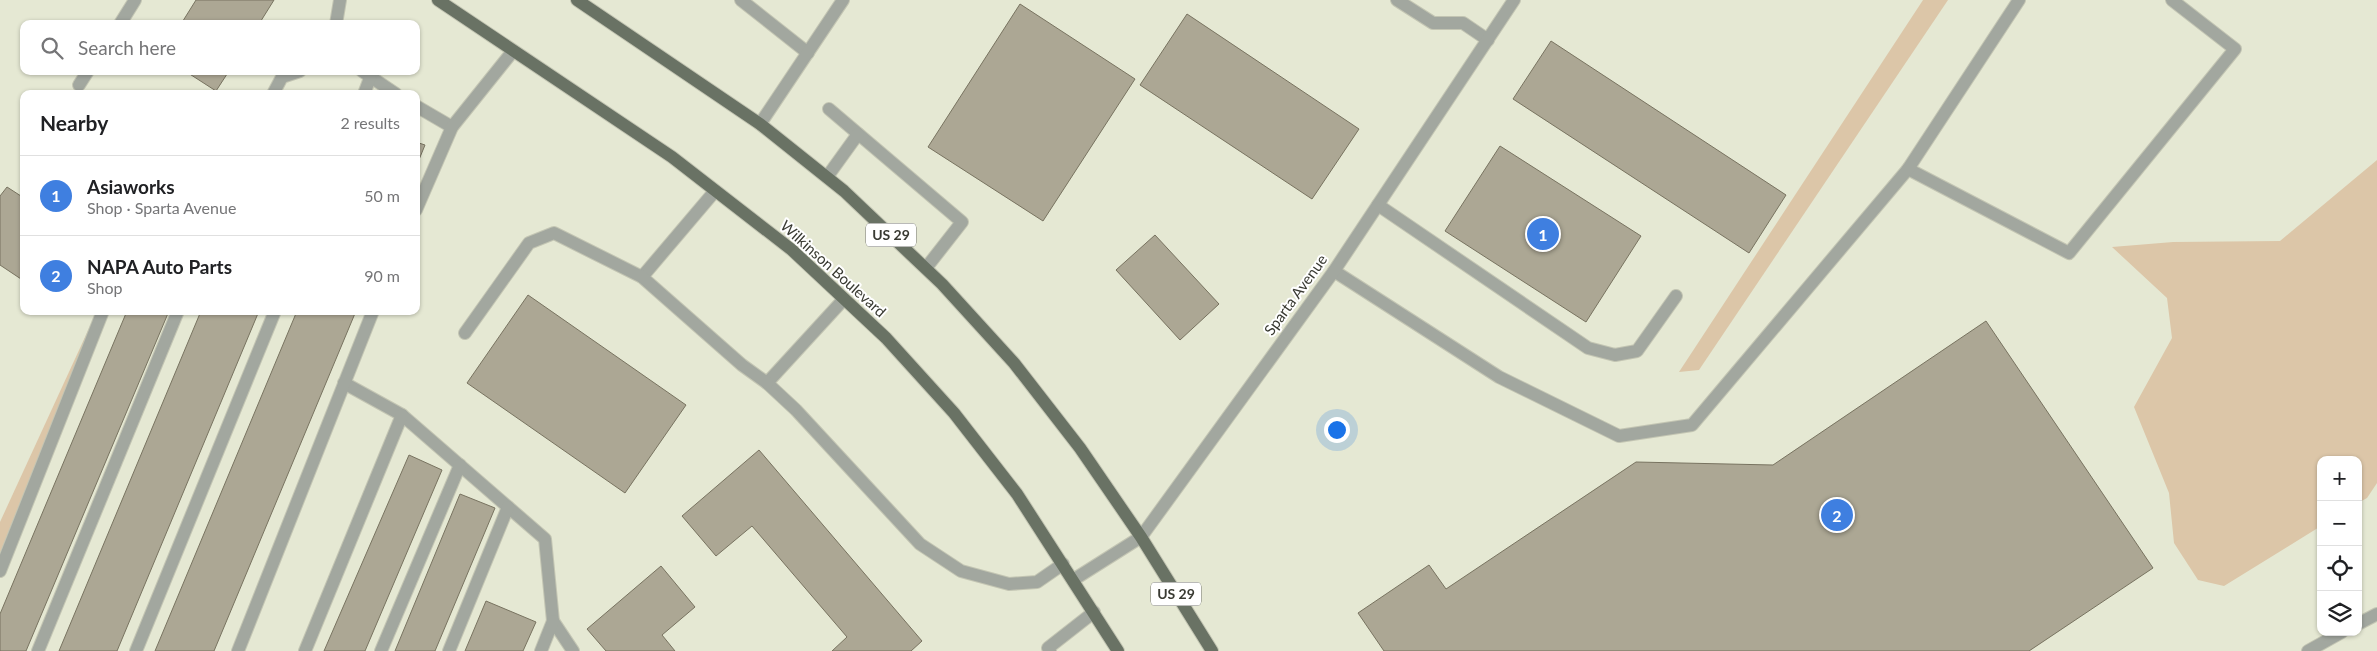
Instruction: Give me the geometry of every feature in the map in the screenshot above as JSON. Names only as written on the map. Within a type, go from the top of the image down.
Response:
[{"type":"main road","name":"Wilkinson Boulevard","points":[[438,0],[672,157],[792,250],[886,338],[954,414],[1017,494],[1118,651]]},
{"type":"main road","name":"US 29","points":[[577,0],[760,124],[827,177],[926,268],[1014,363],[1080,448],[1141,537],[1212,651]]},
{"type":"street","points":[[122,20],[135,0]]},
{"type":"street","points":[[337,20],[340,0]]},
{"type":"street","points":[[740,0],[808,53]]},
{"type":"street","points":[[760,124],[843,0]]},
{"type":"street","points":[[1398,0],[1432,23],[1463,23],[1488,40]]},
{"type":"street","name":"Sparta Avenue","points":[[1074,580],[1141,537],[1334,271],[1514,0]]},
{"type":"street","points":[[1334,271],[1499,377],[1619,436],[1692,424],[1908,169],[2020,0]]},
{"type":"street","points":[[1908,169],[2069,253],[2235,49],[2172,0]]},
{"type":"street","points":[[420,201],[452,127],[513,51]]},
{"type":"street","points":[[78,85],[85,75]]},
{"type":"street","points":[[275,90],[282,78],[290,75]]},
{"type":"street","points":[[364,90],[366,75],[390,90]]},
{"type":"street","points":[[420,108],[452,127]]},
{"type":"street","points":[[829,109],[962,222],[926,268]]},
{"type":"street","points":[[827,177],[858,134]]},
{"type":"street","points":[[642,277],[715,191]]},
{"type":"street","points":[[1378,205],[1588,348],[1615,355],[1637,352],[1676,296]]},
{"type":"street","points":[[465,334],[528,243],[554,233],[642,277],[796,410],[920,544],[960,571],[1009,584],[1037,582],[1063,564]]},
{"type":"street","points":[[766,383],[844,299]]},
{"type":"street","points":[[0,572],[101,315]]},
{"type":"street","points":[[38,651],[176,315]]},
{"type":"street","points":[[136,651],[273,315]]},
{"type":"street","points":[[238,651],[371,315]]},
{"type":"street","points":[[344,383],[402,415],[545,539],[553,621],[573,651]]},
{"type":"street","points":[[305,651],[402,415]]},
{"type":"street","points":[[381,651],[460,465]]},
{"type":"street","points":[[449,651],[508,507]]},
{"type":"street","points":[[1050,651],[1048,648],[1094,612]]},
{"type":"street","points":[[2362,622],[2377,614]]},
{"type":"street","points":[[540,651],[553,621]]},
{"type":"street","points":[[2308,651],[2335,636]]},
{"type":"shaded area","points":[[1923,0],[1948,0],[1699,370],[1679,372]]},
{"type":"shaded area","points":[[2377,160],[2377,483],[2367,498],[2362,501],[2362,456],[2317,456],[2317,528],[2224,586],[2198,580],[2174,543],[2169,493],[2134,407],[2172,338],[2167,298],[2112,247],[2173,242],[2280,241]]},
{"type":"shaded area","points":[[95,315],[95,315],[0,553],[0,522]]},
{"type":"building","points":[[196,0],[274,0],[262,20],[184,20]]},
{"type":"building","points":[[1020,4],[1135,79],[1043,221],[928,147]]},
{"type":"building","points":[[1187,14],[1359,129],[1312,199],[1140,85]]},
{"type":"building","points":[[1551,41],[1786,195],[1749,253],[1513,99]]},
{"type":"building","points":[[191,75],[226,75],[217,90]]},
{"type":"building","points":[[420,143],[425,145],[420,157]]},
{"type":"building","points":[[1500,146],[1641,236],[1586,322],[1445,231]]},
{"type":"building","points":[[7,187],[20,195],[20,278],[0,265],[0,196]]},
{"type":"building","points":[[1155,235],[1219,304],[1180,340],[1116,270]]},
{"type":"building","points":[[528,295],[686,405],[625,493],[467,383]]},
{"type":"building","points":[[125,315],[167,315],[26,651],[0,651],[0,614]]},
{"type":"building","points":[[199,315],[257,315],[117,651],[59,651]]},
{"type":"building","points":[[295,315],[354,315],[214,651],[155,651]]},
{"type":"building","points":[[1986,321],[2153,568],[2029,651],[1384,651],[1358,613],[1429,565],[1446,589],[1636,462],[1773,465]]},
{"type":"building","points":[[759,450],[922,641],[911,651],[832,651],[847,637],[752,526],[716,556],[682,516]]},
{"type":"building","points":[[409,455],[442,470],[365,651],[324,651]]},
{"type":"building","points":[[460,494],[495,508],[435,651],[395,651]]},
{"type":"building","points":[[661,566],[695,607],[662,635],[675,651],[606,651],[587,629]]},
{"type":"building","points":[[486,601],[536,622],[523,651],[465,651]]},
{"type":"place","name":"Asiaworks","points":[[1543,234]]},
{"type":"place","name":"NAPA Auto Parts","points":[[1837,515]]}]
